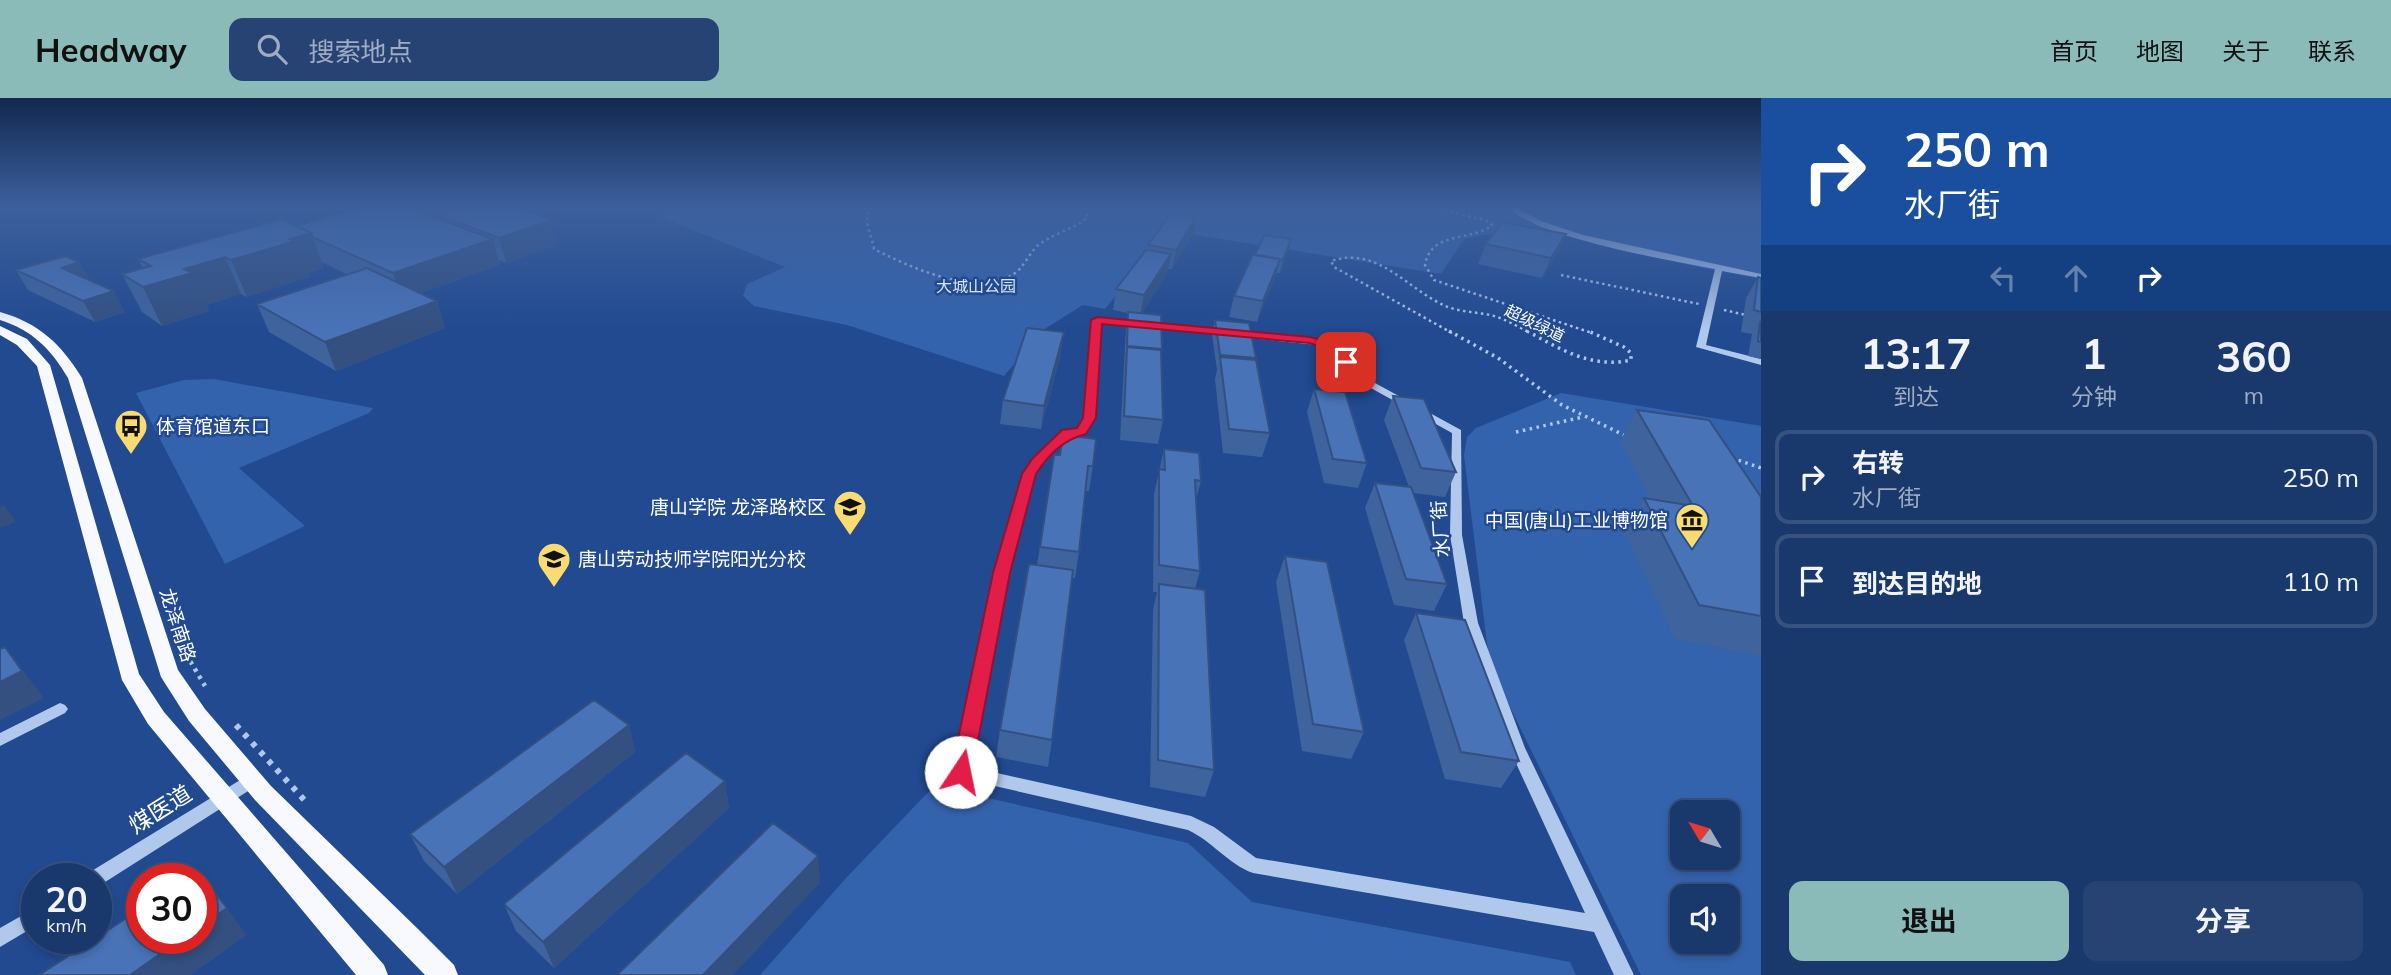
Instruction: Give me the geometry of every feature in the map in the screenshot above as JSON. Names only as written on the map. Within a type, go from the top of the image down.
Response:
[{"type":"main road","name":"龙泽南路","points":[[0,316],[40,332],[61,351],[75,378],[168,672],[192,711],[250,781],[443,975]]},
{"type":"main road","points":[[0,330],[22,342],[43,365],[129,675],[156,718],[374,975]]},
{"type":"street","points":[[1634,249],[1761,276]]},
{"type":"street","points":[[1719,268],[1701,347],[1761,362]]},
{"type":"street","name":"水厂街","points":[[1598,923],[1253,865],[1244,861],[1206,829],[1191,823],[961,772],[1002,573],[1029,474],[1037,462],[1067,433],[1082,431],[1089,418],[1097,320],[1103,318],[1320,342],[1329,346],[1372,385],[1457,432],[1456,535],[1471,623],[1517,748],[1623,975]]},
{"type":"street","points":[[0,740],[60,709]]},
{"type":"street","name":"煤医道","points":[[112,868],[250,781]]},
{"type":"street","points":[[0,939],[21,925]]},
{"type":"path","points":[[874,249],[954,280],[973,281],[1011,277],[1030,259],[1036,249]]},
{"type":"path","name":"超级绿道","points":[[1433,249],[1424,260],[1426,273],[1434,280],[1591,332],[1624,346],[1631,353],[1631,360],[1614,364],[1582,358],[1499,317],[1440,303],[1373,262],[1346,257],[1331,261],[1335,267],[1498,358],[1562,405],[1633,439]]},
{"type":"path","points":[[1561,275],[1748,315]]},
{"type":"path","points":[[1516,432],[1584,417]]},
{"type":"path","points":[[1723,455],[1761,468]]},
{"type":"path","points":[[181,647],[208,690]]},
{"type":"path","points":[[233,721],[316,813]]},
{"type":"green space","name":"大城山公园","points":[[740,249],[1148,249],[1138,267],[1105,309],[1083,305],[1043,330],[1004,376],[847,325],[754,306],[743,296],[747,284],[785,267]]},
{"type":"green space","points":[[1283,249],[1457,249],[1441,274]]},
{"type":"green space","points":[[1622,249],[1761,249],[1761,279]]},
{"type":"green space","points":[[214,379],[373,408],[369,413],[239,468],[305,526],[225,564],[136,393],[184,380]]},
{"type":"green space","points":[[1561,393],[1761,426],[1761,975],[1641,975],[1510,707],[1488,652],[1464,455],[1467,437],[1476,428]]},
{"type":"green space","points":[[934,786],[1188,843],[1252,902],[1570,962],[1576,975],[760,975],[847,877]]},
{"type":"building","points":[[174,249],[268,249],[231,260],[225,257],[184,269],[192,273],[143,287],[122,274],[151,266],[138,259]]},
{"type":"building","points":[[339,249],[464,249],[393,273]]},
{"type":"building","points":[[1258,249],[1287,249],[1283,260],[1255,255]]},
{"type":"building","points":[[1509,249],[1557,249],[1551,258]]},
{"type":"building","points":[[1146,250],[1171,254],[1144,295],[1116,289]]},
{"type":"building","points":[[1253,254],[1280,259],[1263,301],[1234,296]]},
{"type":"building","points":[[65,256],[79,262],[62,268],[114,291],[83,301],[16,270]]},
{"type":"building","points":[[367,268],[437,301],[325,342],[257,304]]},
{"type":"building","points":[[1758,277],[1761,278],[1761,312],[1754,310]]},
{"type":"building","points":[[1128,312],[1161,315],[1162,349],[1127,346]]},
{"type":"building","points":[[1215,320],[1249,323],[1256,358],[1220,355]]},
{"type":"building","points":[[1761,322],[1761,342],[1758,341]]},
{"type":"building","points":[[1027,328],[1064,332],[1044,406],[1003,400]]},
{"type":"building","points":[[1127,347],[1161,350],[1163,420],[1124,416]]},
{"type":"building","points":[[1220,357],[1256,360],[1270,433],[1229,429]]},
{"type":"building","points":[[1314,389],[1345,392],[1367,463],[1333,459]]},
{"type":"building","points":[[1393,396],[1424,399],[1456,472],[1421,468]]},
{"type":"building","points":[[1637,410],[1709,420],[1761,497],[1761,616],[1699,605],[1644,498],[1693,506]]},
{"type":"building","points":[[1063,435],[1096,439],[1093,466],[1088,466],[1079,552],[1040,547],[1054,455],[1060,455]]},
{"type":"building","points":[[1164,449],[1199,453],[1201,481],[1195,480],[1200,571],[1159,565],[1159,469],[1165,470]]},
{"type":"building","points":[[1375,483],[1411,487],[1447,584],[1406,579]]},
{"type":"building","points":[[1285,556],[1327,562],[1364,732],[1313,724]]},
{"type":"building","points":[[1029,564],[1073,570],[1052,740],[1000,730]]},
{"type":"building","points":[[1159,584],[1205,590],[1214,770],[1158,760]]},
{"type":"building","points":[[1416,613],[1465,620],[1519,761],[1461,752]]},
{"type":"building","points":[[5,647],[22,671],[0,682],[0,649]]},
{"type":"building","points":[[594,700],[629,725],[444,867],[410,834]]},
{"type":"building","points":[[686,753],[725,781],[543,942],[504,904]]},
{"type":"building","points":[[773,823],[818,856],[703,975],[617,975]]},
{"type":"building","points":[[217,895],[227,908],[217,915]]},
{"type":"building","points":[[126,918],[126,954],[160,954],[130,975],[39,975],[71,954],[112,954],[112,928]]},
{"type":"place","name":"体育馆道东口","points":[[131,456]]},
{"type":"place","name":"唐山学院 龙泽路校区","points":[[850,537]]},
{"type":"place","name":"中国(唐山)工业博物馆","points":[[1692,550]]},
{"type":"place","name":"唐山劳动技师学院阳光分校","points":[[554,589]]},
{"type":"route","points":[[961,772],[1002,573],[1029,474],[1037,462],[1067,433],[1082,431],[1089,418],[1097,320],[1103,318],[1310,340],[1329,346],[1346,362]]}]
